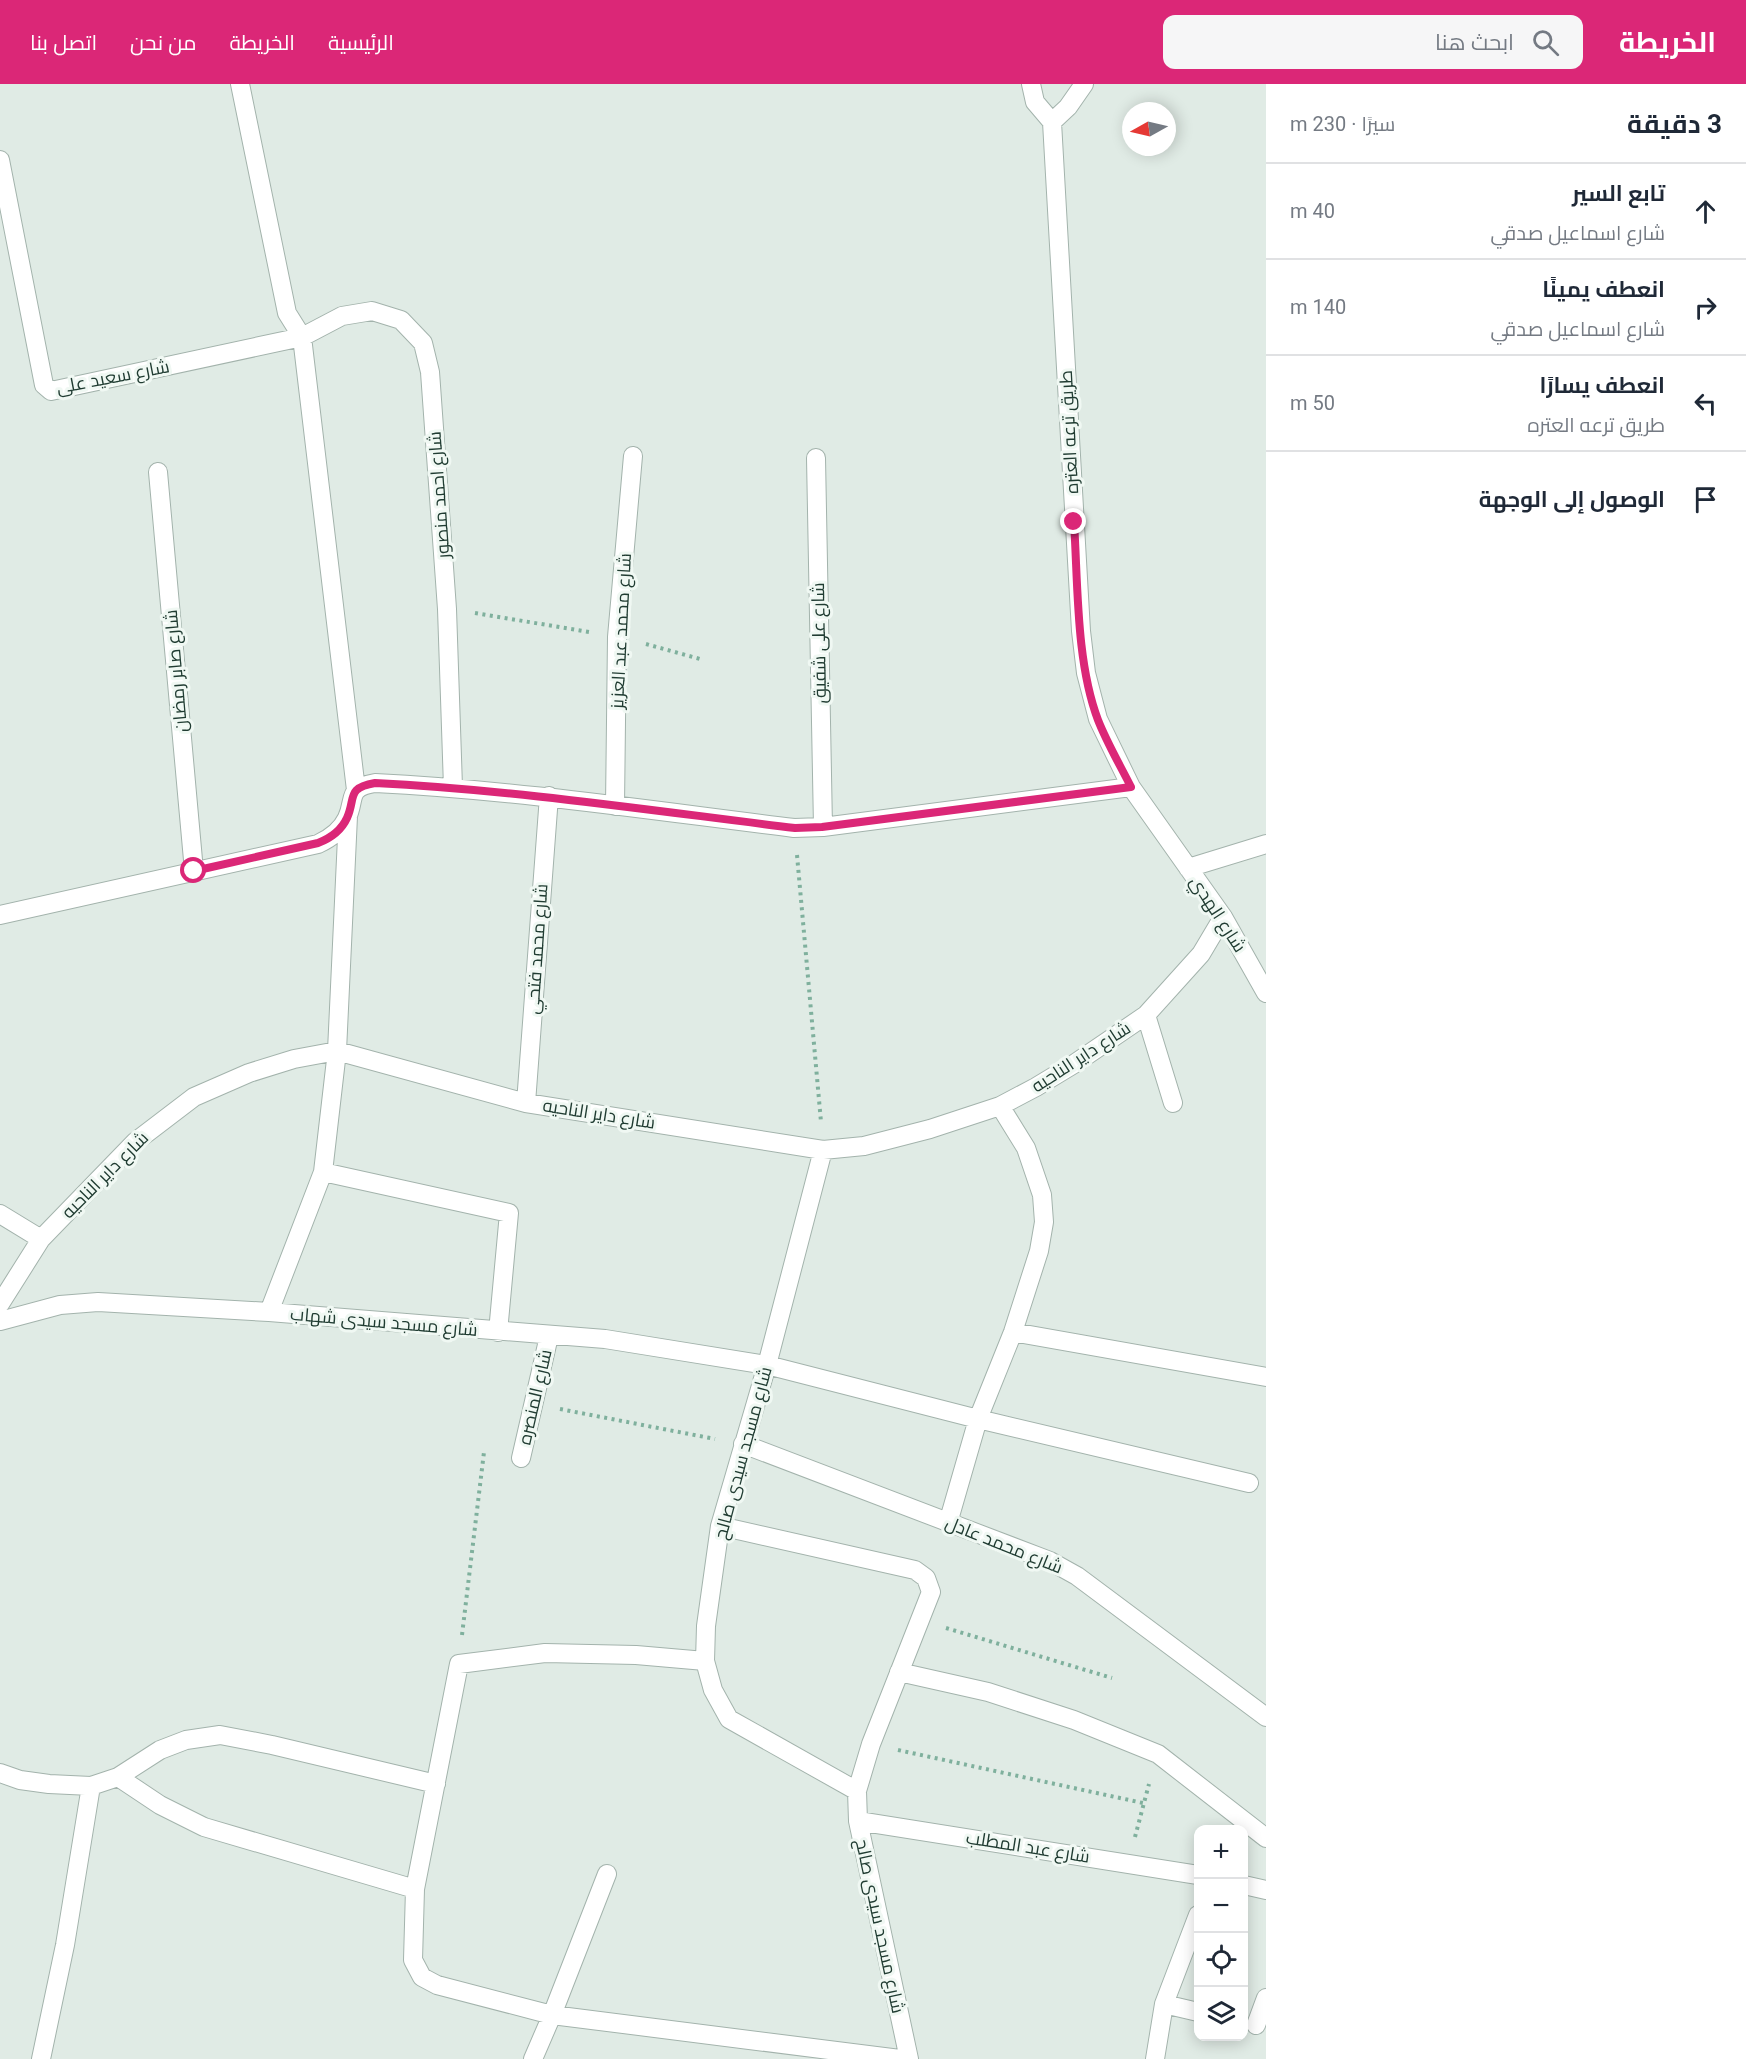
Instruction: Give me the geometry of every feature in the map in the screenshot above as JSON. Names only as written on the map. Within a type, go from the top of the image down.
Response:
[{"type":"street","points":[[240,84],[287,313],[302,337],[357,790]]},
{"type":"street","points":[[1031,84],[1035,102],[1052,122],[1068,107],[1084,84]]},
{"type":"street","name":"طريق ترعه العتره","points":[[1052,122],[1080,609],[1086,673],[1098,719],[1131,787],[1188,867]]},
{"type":"street","name":"شارع سعيد على","points":[[0,160],[44,385],[49,390],[55,391],[302,337]]},
{"type":"street","name":"شارع احمد منصور","points":[[302,337],[342,316],[372,310],[401,320],[423,343],[430,372],[447,609],[453,787]]},
{"type":"street","name":"شارع محمد عبد العزيز","points":[[615,806],[617,637],[633,456]]},
{"type":"street","name":"شارع على شفيق","points":[[816,458],[822,827]]},
{"type":"street","name":"شارع صابر رمضان","points":[[158,472],[194,871]]},
{"type":"street","points":[[269,1312],[323,1172],[338,1051],[348,816],[351,801],[357,790],[364,785],[375,783],[453,787],[549,796],[795,828],[822,827],[1131,787]]},
{"type":"street","name":"شارع محمد فتحي","points":[[526,1103],[549,796]]},
{"type":"street","points":[[0,915],[318,843],[332,837],[348,816]]},
{"type":"street","points":[[1188,867],[1266,844]]},
{"type":"street","name":"شارع الهدي","points":[[1188,867],[1223,917],[1266,993]]},
{"type":"street","name":"شارع داير الناحيه","points":[[0,1304],[41,1239],[135,1142],[194,1097],[249,1073],[294,1059],[338,1051],[526,1103],[823,1150],[864,1146],[930,1129],[1000,1106],[1074,1064],[1146,1015],[1201,954],[1223,917]]},
{"type":"street","points":[[1146,1015],[1173,1103]]},
{"type":"street","points":[[948,1523],[978,1419],[1013,1332],[1039,1251],[1044,1222],[1042,1196],[1026,1148],[1000,1106]]},
{"type":"street","name":"شارع مسجد سيدى صالح","points":[[823,1150],[767,1365],[720,1526],[706,1626],[705,1661],[713,1690],[729,1719],[857,1791]]},
{"type":"street","points":[[323,1172],[509,1213],[498,1332]]},
{"type":"street","points":[[0,1214],[41,1239]]},
{"type":"street","name":"شارع مسجد سيدى شهاب","points":[[0,1321],[79,1302],[269,1312],[605,1339],[767,1365],[978,1419],[1249,1483]]},
{"type":"street","points":[[1013,1332],[1266,1377]]},
{"type":"street","name":"شارع المنصره","points":[[521,1458],[549,1336]]},
{"type":"street","name":"شارع محمد عادل","points":[[743,1444],[1050,1561],[1077,1576],[1264,1709]]},
{"type":"street","name":"شارع مسجد سيدى صالح","points":[[720,1526],[915,1570],[926,1578],[931,1592],[871,1744],[857,1791],[858,1821],[909,2059]]},
{"type":"street","points":[[705,1661],[636,1655],[545,1653],[459,1664],[415,1889],[413,1960],[422,1977],[437,1985],[552,2015],[900,2059]]},
{"type":"street","points":[[899,1672],[988,1692],[1074,1720],[1158,1754],[1266,1838]]},
{"type":"street","points":[[0,1773],[20,1780],[91,1786],[118,1777],[160,1750],[186,1740],[220,1735],[436,1784]]},
{"type":"street","points":[[118,1777],[160,1805],[204,1827],[415,1889]]},
{"type":"street","points":[[41,2059],[65,1945],[91,1786]]},
{"type":"street","name":"شارع عبد المطلب","points":[[858,1821],[1194,1874]]},
{"type":"street","points":[[533,2059],[607,1874]]},
{"type":"street","points":[[1248,1886],[1266,1890]]},
{"type":"street","points":[[1155,2059],[1164,2004],[1194,1925]]},
{"type":"street","points":[[1255,2025],[1266,1998]]},
{"type":"street","points":[[1164,2004],[1194,2011]]},
{"type":"path","points":[[447,609],[617,637],[700,659]]},
{"type":"path","points":[[795,828],[823,1150]]},
{"type":"path","points":[[533,1404],[743,1444]]},
{"type":"path","points":[[459,1664],[484,1452]]},
{"type":"path","points":[[920,1621],[1112,1678]]},
{"type":"path","points":[[871,1744],[1143,1803]]},
{"type":"path","points":[[1128,1862],[1158,1754]]},
{"type":"route","points":[[194,871],[318,843],[332,837],[348,816],[351,801],[357,790],[364,785],[375,783],[453,787],[549,796],[795,828],[822,827],[1131,787],[1098,719],[1086,673],[1074,522]]}]
